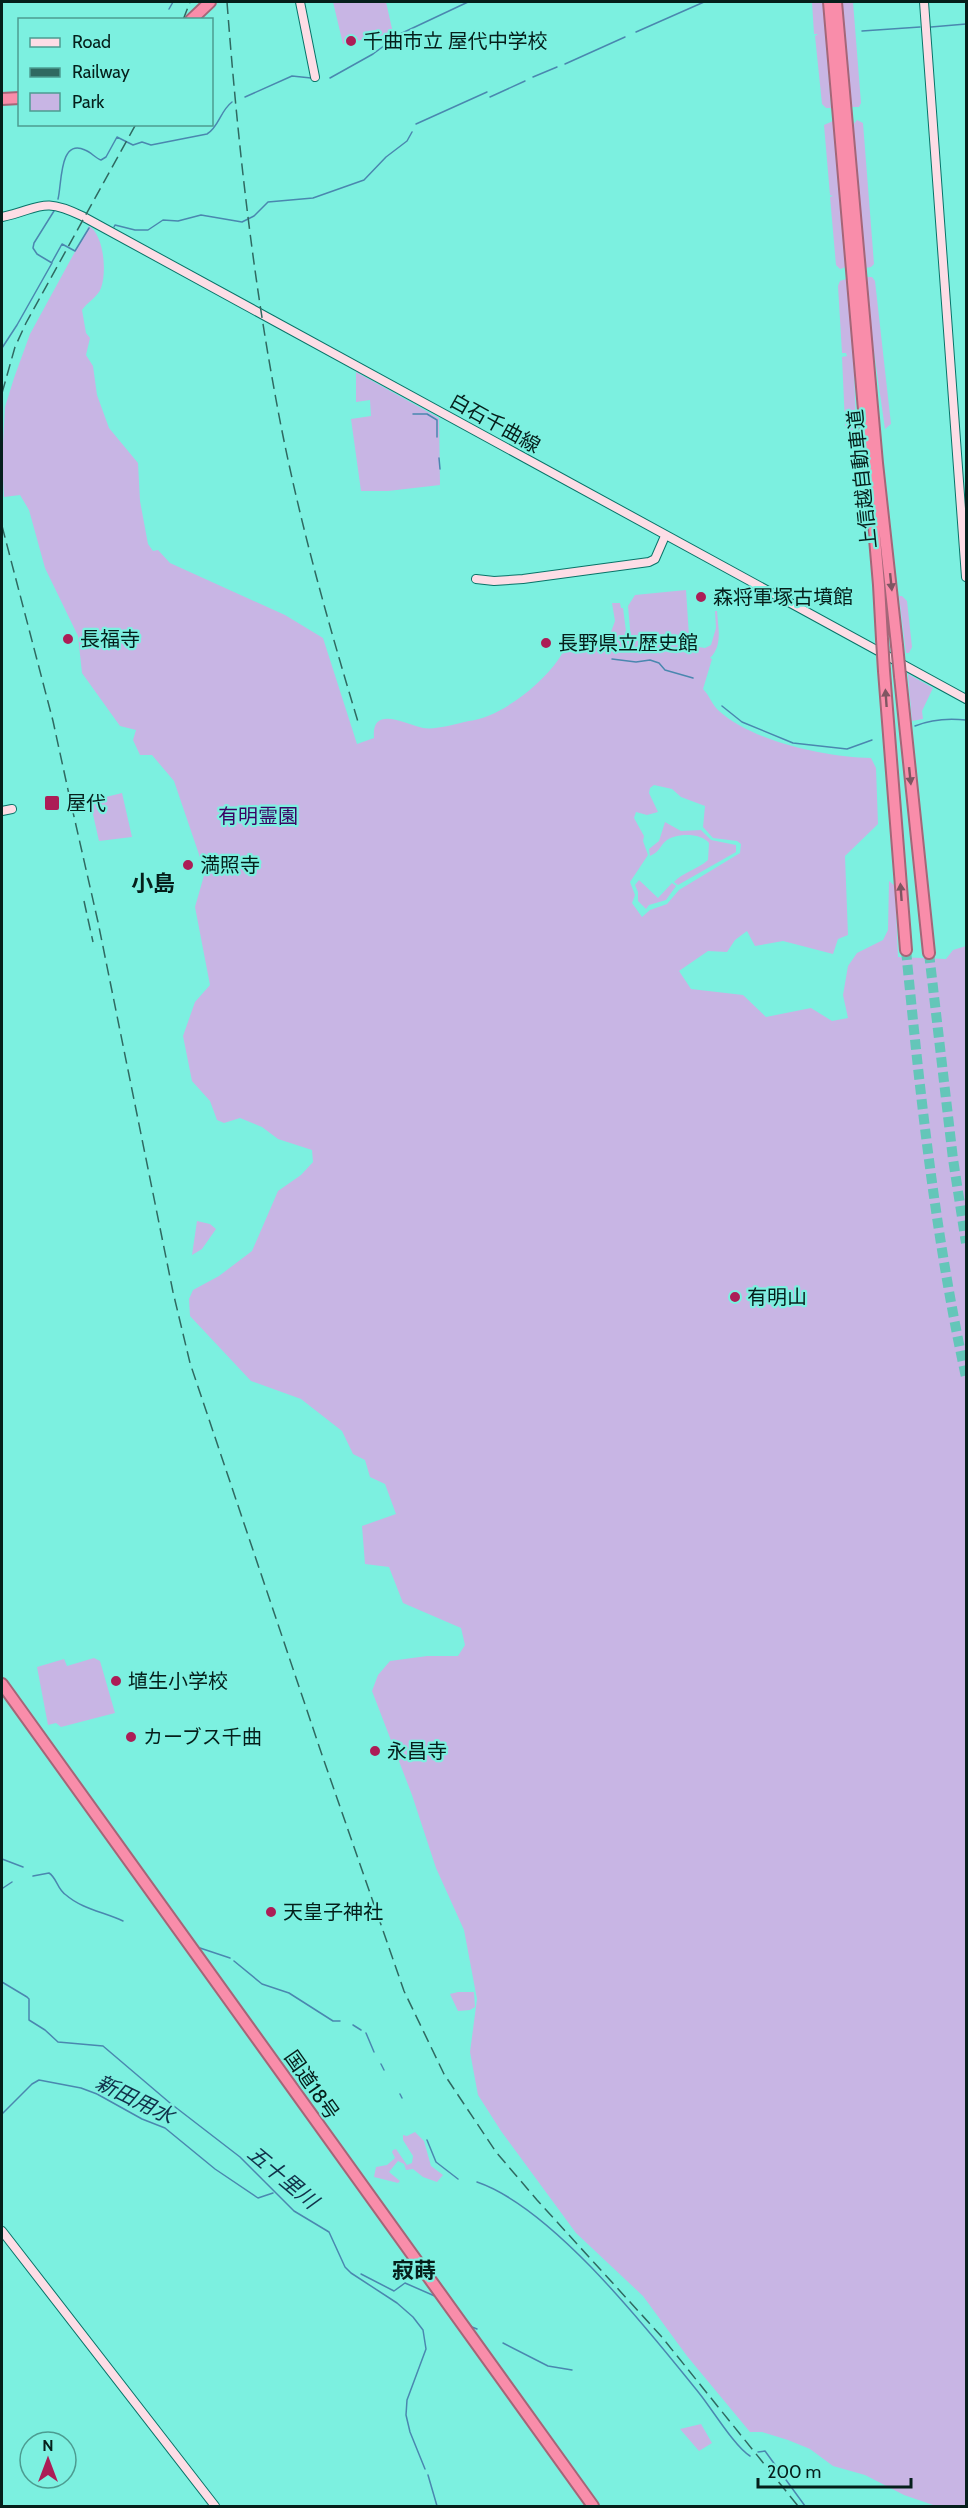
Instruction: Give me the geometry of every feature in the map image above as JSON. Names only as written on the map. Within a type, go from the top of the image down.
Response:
[{"type":"highway","points":[[193,18],[210,2]]},
{"type":"highway","name":"上信越自動車道","points":[[829,2],[879,585],[906,950]]},
{"type":"highway","name":"上信越自動車道","points":[[837,2],[876,452],[929,952]]},
{"type":"highway","points":[[2,99],[18,98]]},
{"type":"highway","name":"国道18号","points":[[2,1684],[593,2506]]},
{"type":"street","points":[[300,2],[315,77]]},
{"type":"street","points":[[924,2],[966,577]]},
{"type":"street","name":"白石千曲線","points":[[2,216],[40,205],[53,204],[65,207],[966,699]]},
{"type":"street","points":[[476,579],[494,581],[523,579],[649,562],[657,555],[665,536]]},
{"type":"street","points":[[2,810],[12,809]]},
{"type":"street","points":[[2,2231],[215,2506]]},
{"type":"green space","points":[[333,2],[386,2],[393,33],[343,44]]},
{"type":"green space","points":[[812,2],[823,2],[831,108],[826,108],[822,104],[815,36],[818,34],[814,34]]},
{"type":"green space","points":[[842,2],[853,2],[861,103],[859,107],[851,107]]},
{"type":"green space","points":[[857,120],[863,123],[874,264],[865,268],[852,126]]},
{"type":"green space","points":[[833,121],[846,267],[840,269],[836,265],[830,197],[833,196],[830,195],[824,125]]},
{"type":"green space","name":"有明霊園","points":[[89,226],[101,245],[104,273],[100,291],[82,310],[86,333],[90,338],[86,355],[93,366],[97,395],[109,428],[138,463],[140,501],[148,544],[153,551],[158,550],[170,563],[285,615],[323,638],[357,744],[374,738],[378,722],[384,719],[423,728],[434,728],[481,718],[506,707],[541,680],[573,638],[589,637],[589,631],[600,635],[611,632],[615,621],[612,603],[620,603],[623,608],[627,639],[631,640],[628,606],[635,595],[686,590],[689,636],[687,651],[658,644],[690,654],[692,646],[705,648],[711,645],[716,628],[715,611],[717,611],[719,630],[717,648],[710,658],[712,659],[703,689],[719,711],[751,731],[791,746],[833,755],[871,758],[876,768],[878,824],[845,856],[848,935],[838,939],[833,954],[783,941],[755,946],[747,931],[735,940],[727,952],[708,951],[679,971],[691,989],[743,995],[766,1017],[811,1008],[832,1021],[848,1018],[843,995],[848,966],[857,953],[883,940],[888,930],[889,881],[895,886],[898,957],[946,959],[953,950],[966,946],[966,2506],[936,2506],[904,2495],[865,2475],[833,2466],[810,2449],[788,2440],[762,2432],[750,2432],[687,2356],[643,2296],[576,2233],[501,2131],[478,2095],[470,2052],[477,1999],[464,1930],[436,1868],[412,1795],[372,1691],[378,1675],[390,1661],[427,1656],[458,1656],[465,1645],[461,1628],[403,1603],[389,1567],[365,1564],[362,1526],[396,1514],[385,1484],[370,1477],[365,1460],[353,1454],[342,1431],[301,1399],[251,1381],[190,1316],[189,1299],[193,1290],[219,1276],[252,1251],[278,1191],[301,1175],[313,1162],[312,1150],[278,1139],[262,1127],[240,1118],[224,1123],[217,1120],[210,1101],[192,1081],[183,1036],[195,1002],[210,985],[195,907],[205,872],[174,781],[152,755],[140,755],[133,740],[136,730],[120,726],[82,673],[78,636],[45,568],[29,510],[20,495],[4,497],[2,462],[5,407],[30,334]],"holes":[[[654,785],[672,789],[681,797],[705,806],[703,827],[713,838],[737,841],[741,844],[740,853],[679,890],[667,904],[650,910],[642,917],[632,903],[635,895],[630,882],[648,855],[643,841],[644,836],[634,818],[636,812],[647,815],[658,812],[649,793],[650,788]]]},
{"type":"green space","points":[[867,277],[872,277],[875,281],[891,424],[885,429],[870,324]]},
{"type":"green space","points":[[846,279],[852,325],[856,421],[853,431],[846,429],[845,424],[842,357],[847,356],[846,353],[842,353],[838,286],[840,281]]},
{"type":"green space","points":[[356,372],[439,418],[440,485],[388,491],[361,491],[351,419],[371,416],[370,400],[356,402]]},
{"type":"green space","points":[[899,596],[907,601],[912,647],[909,653],[906,653]]},
{"type":"green space","points":[[908,674],[933,688],[922,711],[923,719],[912,721]]},
{"type":"green space","points":[[122,793],[132,837],[99,841],[90,801]]},
{"type":"green space","points":[[665,822],[681,831],[701,830],[711,840],[736,845],[736,852],[678,885],[674,882],[677,879],[708,860],[709,843],[701,837],[677,836],[667,840],[656,853],[650,856],[649,849],[659,841]]},
{"type":"green space","points":[[639,880],[658,898],[672,883],[676,886],[666,900],[649,905],[646,909],[638,901],[635,885]]},
{"type":"green space","points":[[197,1221],[210,1224],[216,1229],[202,1249],[192,1255]]},
{"type":"green space","points":[[94,1658],[100,1661],[115,1713],[61,1727],[56,1723],[48,1725],[37,1667],[64,1659],[67,1666]]},
{"type":"green space","points":[[474,1992],[475,2007],[458,2011],[450,1994]]},
{"type":"green space","points":[[415,2132],[424,2141],[431,2166],[443,2175],[437,2182],[423,2177],[413,2169],[406,2170],[404,2164],[398,2161],[389,2172],[400,2181],[398,2183],[374,2177],[376,2167],[387,2165],[395,2158],[393,2150],[396,2149],[407,2165],[412,2163],[413,2156],[403,2140],[403,2135],[407,2136]]},
{"type":"green space","points":[[701,2424],[712,2443],[699,2451],[680,2429]]},
{"type":"waterway","points":[[169,9],[173,2]]},
{"type":"waterway","name":"五十里川","points":[[330,78],[373,54],[400,34],[468,2]]},
{"type":"waterway","points":[[636,32],[704,2]]},
{"type":"waterway","points":[[931,27],[966,24]]},
{"type":"waterway","points":[[862,31],[920,27]]},
{"type":"waterway","points":[[565,64],[625,37]]},
{"type":"waterway","points":[[533,77],[557,67]]},
{"type":"waterway","name":"五十里川","points":[[245,97],[292,76],[311,78]]},
{"type":"waterway","points":[[490,97],[525,81]]},
{"type":"waterway","points":[[416,124],[487,92]]},
{"type":"waterway","name":"五十里川","points":[[58,199],[63,164],[70,150],[77,148],[85,150],[101,160],[106,157],[117,137],[133,145],[142,142],[151,145],[207,134],[232,102]]},
{"type":"waterway","points":[[114,227],[115,225],[135,230],[148,230],[163,220],[178,221],[201,215],[242,222],[254,216],[268,202],[313,198],[364,180],[386,157],[407,141],[412,132]]},
{"type":"waterway","name":"五十里川","points":[[2,348],[52,263],[37,254],[33,248],[54,211]]},
{"type":"waterway","points":[[52,262],[62,244],[75,251],[89,228]]},
{"type":"waterway","points":[[413,414],[427,414],[437,420],[437,437]]},
{"type":"waterway","points":[[439,458],[440,469]]},
{"type":"waterway","points":[[612,659],[636,662],[650,660],[659,663],[665,670],[693,678]]},
{"type":"waterway","points":[[722,706],[742,722],[793,743],[847,749],[872,740]]},
{"type":"waterway","points":[[915,726],[940,720],[966,720]]},
{"type":"waterway","points":[[2,1859],[23,1867]]},
{"type":"waterway","points":[[33,1876],[49,1873],[63,1893],[72,1900],[123,1921]]},
{"type":"waterway","name":"五十里川","points":[[3,1888],[12,1882]]},
{"type":"waterway","points":[[197,1947],[230,1958]]},
{"type":"waterway","points":[[234,1961],[262,1984],[289,1993],[333,2021],[340,2021]]},
{"type":"waterway","name":"五十里川","points":[[2,1982],[29,1999],[29,2020],[58,2042],[103,2046],[170,2103],[240,2157],[294,2211],[329,2232],[345,2267],[351,2273],[397,2303],[413,2317],[423,2330],[426,2349],[407,2400],[406,2415],[410,2432],[425,2469]]},
{"type":"waterway","points":[[353,2025],[361,2030]]},
{"type":"waterway","points":[[366,2033],[374,2052]]},
{"type":"waterway","points":[[381,2064],[384,2070]]},
{"type":"waterway","name":"新田用水","points":[[2,2114],[39,2080],[81,2088],[165,2128],[215,2169],[258,2198],[273,2193]]},
{"type":"waterway","points":[[400,2094],[402,2098]]},
{"type":"waterway","points":[[427,2140],[436,2162],[458,2179]]},
{"type":"waterway","points":[[477,2182],[506,2196],[537,2217],[597,2274],[653,2337],[731,2436],[750,2456]]},
{"type":"waterway","points":[[361,2274],[394,2291],[405,2283],[437,2297],[443,2307]]},
{"type":"waterway","points":[[464,2318],[477,2329]]},
{"type":"waterway","points":[[503,2343],[548,2366],[572,2370]]},
{"type":"waterway","points":[[758,2452],[765,2451],[805,2506]]},
{"type":"waterway","name":"五十里川","points":[[428,2475],[437,2506]]},
{"type":"tunnel","points":[[906,950],[937,1218],[966,1377]]},
{"type":"tunnel","points":[[929,953],[953,1159],[966,1243]]},
{"type":"railway","points":[[184,18],[190,2]]},
{"type":"railway","points":[[227,2],[246,198],[275,394],[312,561],[359,725]]},
{"type":"railway","points":[[2,393],[15,347],[26,323],[135,126]]},
{"type":"railway","points":[[2,526],[53,721],[98,922],[173,1292],[190,1363],[404,1991],[444,2074],[496,2152],[661,2336],[798,2506]]},
{"type":"railway","points":[[84,901],[93,942]]},
{"type":"place","name":"千曲市立 屋代中学校","points":[[351,41]]},
{"type":"place","name":"森将軍塚古墳館","points":[[701,597]]},
{"type":"place","name":"長福寺","points":[[68,639]]},
{"type":"place","name":"長野県立歴史館","points":[[546,643]]},
{"type":"place","name":"屋代","points":[[52,803]]},
{"type":"place","name":"満照寺","points":[[188,865]]},
{"type":"place","name":"有明山","points":[[735,1297]]},
{"type":"place","name":"埴生小学校","points":[[116,1681]]},
{"type":"place","name":"カーブス千曲","points":[[131,1737]]},
{"type":"place","name":"永昌寺","points":[[375,1751]]},
{"type":"place","name":"天皇子神社","points":[[271,1912]]},
{"type":"district","name":"小島","points":[[153,883]]},
{"type":"district","name":"寂蒔","points":[[414,2270]]}]
